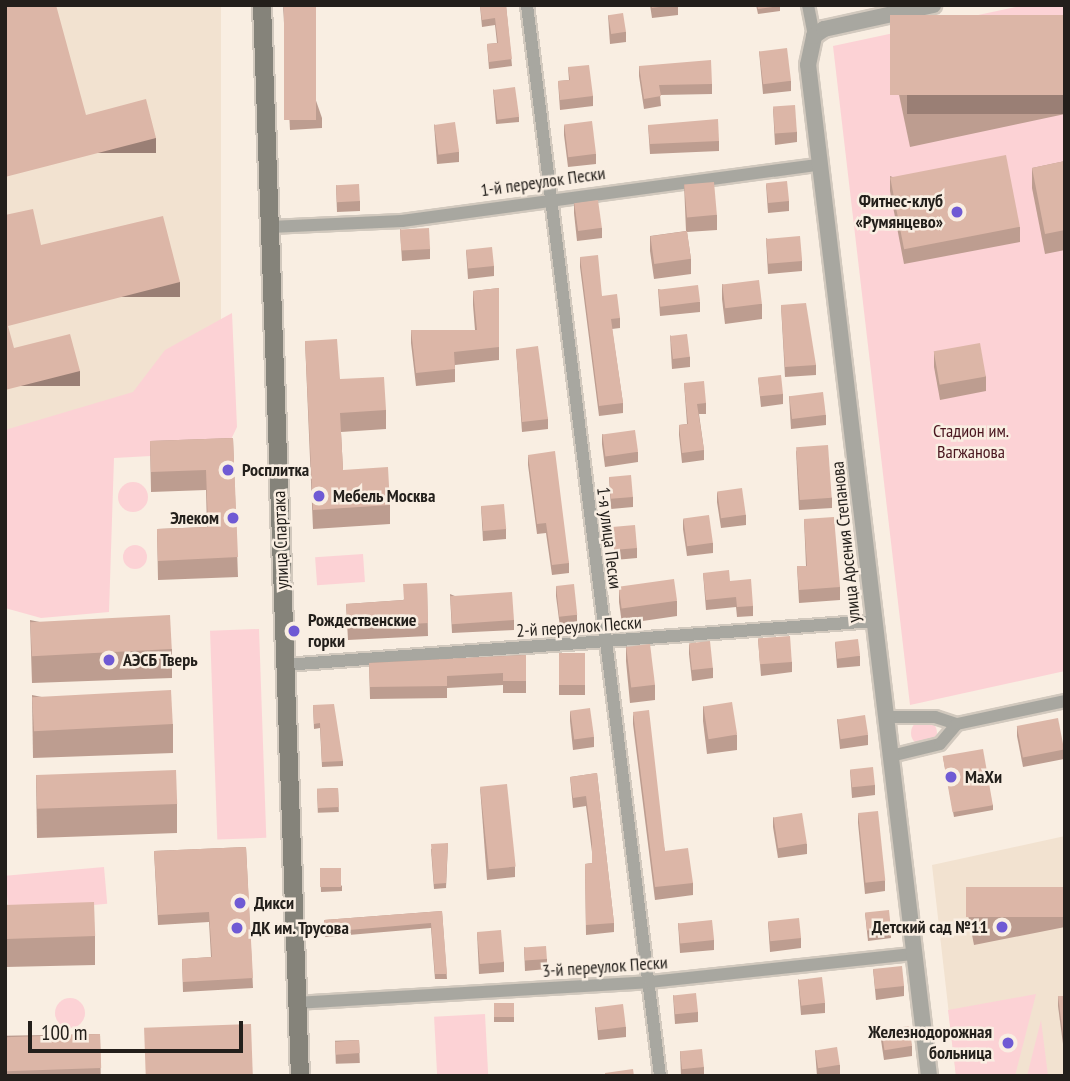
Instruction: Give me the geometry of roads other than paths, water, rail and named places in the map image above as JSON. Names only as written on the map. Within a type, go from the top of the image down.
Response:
[{"type":"main road","name":"улица Спартака","points":[[262,5],[300,1076]]},
{"type":"street","name":"1-я улица Пески","points":[[527,5],[547,198],[660,1076]]},
{"type":"street","name":"улица Арсения Степанова","points":[[808,5],[814,36],[808,65],[929,1076]]},
{"type":"street","points":[[814,36],[832,25],[933,5]]},
{"type":"street","name":"1-й переулок Пески","points":[[270,227],[402,221],[547,198],[821,164]]},
{"type":"street","name":"2-й переулок Пески","points":[[285,665],[874,621]]},
{"type":"street","points":[[886,717],[935,717],[957,724],[1065,701]]},
{"type":"street","points":[[891,756],[940,744],[957,724]]},
{"type":"street","name":"3-й переулок Пески","points":[[297,1003],[650,982],[914,954]]},
{"type":"place","name":"Фитнес-клуб «Румянцево»","points":[[957,212]]},
{"type":"place","name":"Росплитка","points":[[228,470]]},
{"type":"place","name":"Мебель Москва","points":[[319,496]]},
{"type":"place","name":"Элеком","points":[[233,518]]},
{"type":"place","name":"Рождественские горки","points":[[294,631]]},
{"type":"place","name":"АЭСБ Тверь","points":[[109,660]]},
{"type":"place","name":"МаХи","points":[[951,777]]},
{"type":"place","name":"Дикси","points":[[240,903]]},
{"type":"place","name":"Детский сад №11","points":[[1002,927]]},
{"type":"place","name":"ДК им. Трусова","points":[[237,928]]},
{"type":"place","name":"Железнодорожная больница","points":[[1008,1043]]},
{"type":"park label","name":"Стадион им. Вагжанова","points":[[971,442]]}]
